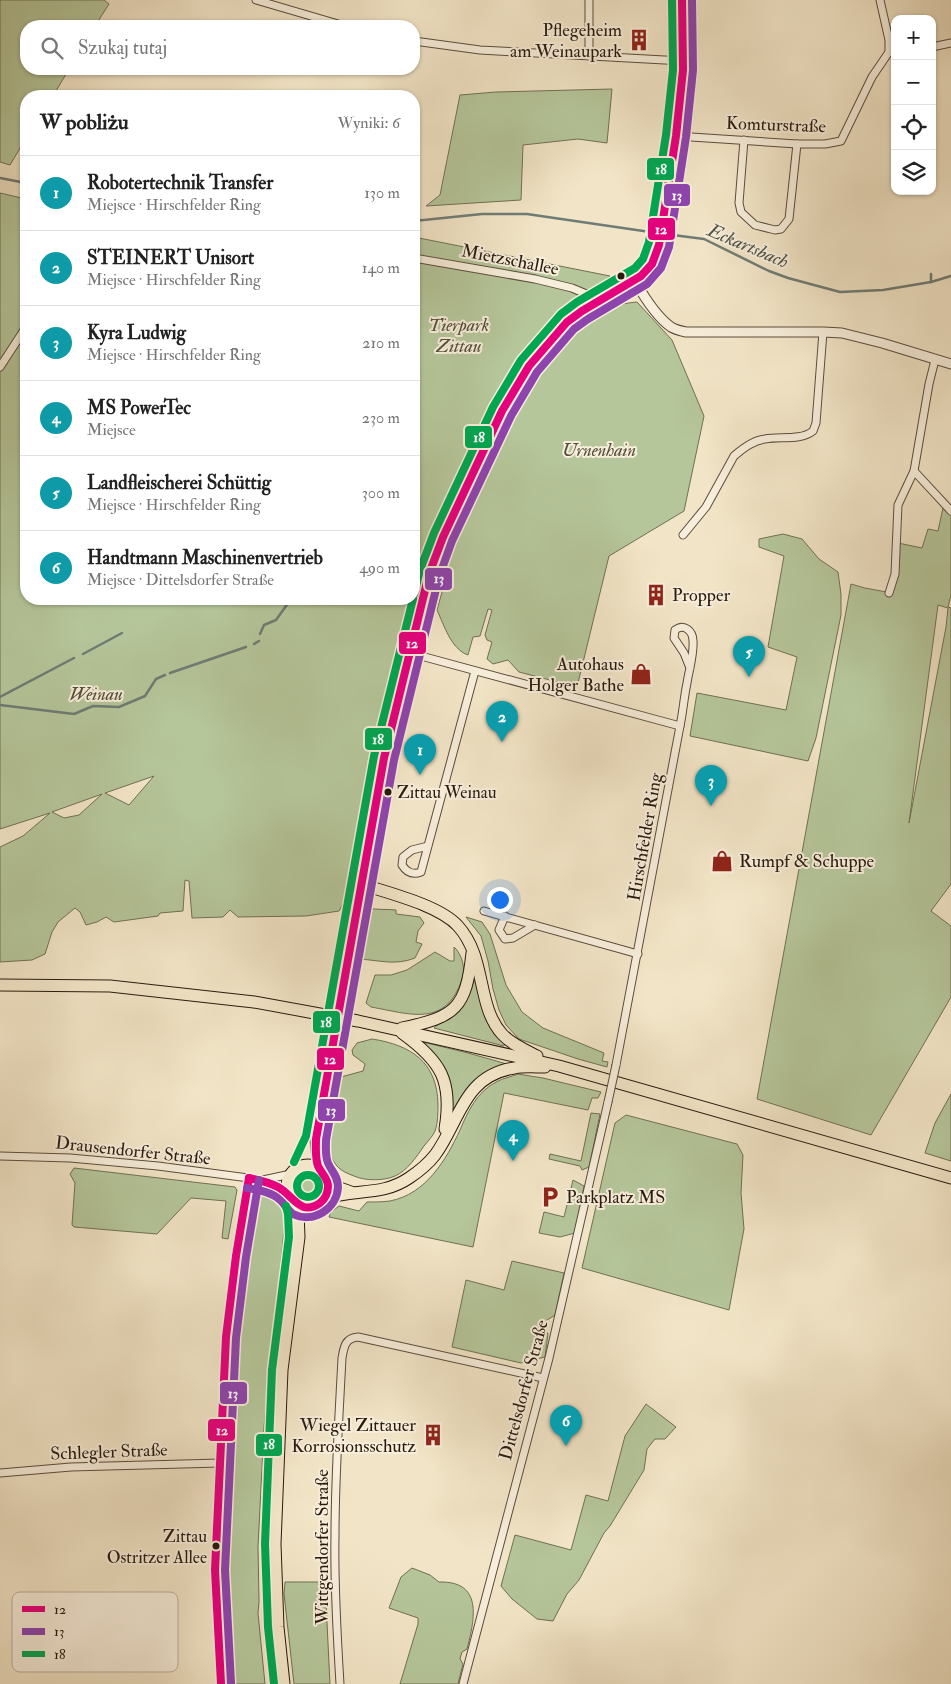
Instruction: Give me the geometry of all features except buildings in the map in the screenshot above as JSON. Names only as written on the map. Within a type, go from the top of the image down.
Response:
[{"type":"main road","points":[[319,1169],[316,1139],[384,758],[429,574],[443,537],[502,411],[529,366],[567,322],[635,281],[648,270],[656,257],[676,136],[683,60],[682,0]]},
{"type":"main road","points":[[361,884],[438,911],[458,926],[468,939],[477,960],[493,1023],[503,1035],[519,1047],[559,1066]]},
{"type":"main road","points":[[397,1029],[427,1023],[446,1015],[458,1004],[467,989],[473,951]]},
{"type":"main road","points":[[0,985],[110,986],[254,1002],[397,1029],[559,1066],[951,1178]]},
{"type":"main road","points":[[397,1029],[423,1048],[434,1060],[444,1078],[447,1115],[443,1140]]},
{"type":"main road","points":[[299,1237],[312,1207],[324,1199],[352,1193],[373,1192],[400,1184],[419,1171],[434,1155],[466,1099],[477,1086],[494,1075],[515,1067],[559,1066]]},
{"type":"main road","points":[[303,1166],[316,1139]]},
{"type":"main road","points":[[284,1684],[278,1627],[274,1544],[282,1370],[299,1237],[298,1212],[288,1192],[288,1181],[291,1174],[303,1166],[319,1169],[324,1173],[327,1180],[328,1190],[324,1199]]},
{"type":"main road","points":[[327,1180],[337,1187],[352,1193]]},
{"type":"main road","points":[[295,1203],[305,1207],[312,1207]]},
{"type":"street","points":[[257,0],[325,20]]},
{"type":"street","points":[[589,0],[589,56]]},
{"type":"street","name":"Komturstraße","points":[[880,0],[891,48]]},
{"type":"street","points":[[420,42],[480,50],[683,60]]},
{"type":"street","points":[[936,46],[951,43]]},
{"type":"street","name":"Komturstraße","points":[[676,136],[797,144],[825,144],[841,141],[872,77],[891,53]]},
{"type":"street","points":[[744,140],[739,204],[741,212],[755,225],[774,230],[781,229],[788,219],[797,144]]},
{"type":"street","name":"Mietzschallee","points":[[420,259],[535,279],[572,288],[591,296],[596,303]]},
{"type":"street","points":[[635,281],[665,322],[673,328],[686,332],[842,333],[951,364]]},
{"type":"street","points":[[683,535],[706,507],[734,456],[740,450],[764,439],[802,436],[813,431],[816,423],[823,332]]},
{"type":"street","points":[[0,367],[20,336]]},
{"type":"street","points":[[889,593],[895,574],[898,505],[914,471],[935,360]]},
{"type":"street","points":[[914,471],[951,511]]},
{"type":"street","name":"Hirschfelder Ring","points":[[616,1065],[690,668],[693,639],[688,628],[681,626],[675,630],[674,638],[684,653],[690,668]]},
{"type":"street","points":[[410,653],[680,726]]},
{"type":"street","points":[[428,846],[474,671]]},
{"type":"street","points":[[484,911],[638,954]]},
{"type":"street","points":[[505,916],[499,930],[505,939],[513,938],[535,925]]},
{"type":"street","name":"Dittelsdorfer Straße","points":[[463,1684],[543,1378],[616,1065]]},
{"type":"street","name":"Drausendorfer Straße","points":[[0,1156],[70,1158],[158,1166],[264,1180],[288,1192]]},
{"type":"street","name":"Drausendorfer Straße","points":[[264,1180],[291,1174]]},
{"type":"street","points":[[221,1684],[215,1570],[226,1337],[236,1256],[249,1178]]},
{"type":"street","name":"Wittgendorfer Straße","points":[[340,1684],[336,1603],[336,1470],[343,1349],[348,1340],[358,1337],[543,1378]]},
{"type":"street","name":"Schlegler Straße","points":[[0,1473],[71,1467],[220,1463]]},
{"type":"green space","points":[[0,0],[104,0],[109,4],[99,20],[20,20],[20,75],[65,75],[57,90],[20,90],[20,148],[10,165],[0,162]]},
{"type":"green space","points":[[612,89],[607,143],[578,139],[523,145],[521,200],[426,206],[440,195],[460,95],[496,92]]},
{"type":"green space","name":"Weinau","points":[[0,193],[20,198],[20,605],[412,605],[385,707],[353,878],[349,892],[339,911],[306,916],[238,917],[230,910],[223,917],[192,918],[189,881],[185,880],[183,911],[160,913],[158,916],[114,922],[106,917],[86,925],[80,912],[75,908],[58,922],[52,932],[45,954],[32,960],[0,962],[0,847],[23,836],[50,813],[0,829]],"holes":[[[154,776],[129,805],[105,793]],[[102,794],[79,815],[64,818],[52,812]]]},
{"type":"green space","name":"Tierpark Zittau","points":[[420,238],[610,276],[567,314],[540,345],[509,388],[469,464],[433,540],[420,580]]},
{"type":"green space","name":"Urnenhain","points":[[637,302],[672,340],[704,416],[684,511],[609,556],[577,687],[519,672],[508,660],[493,664],[487,659],[492,642],[487,640],[485,635],[492,610],[488,609],[480,636],[473,637],[468,655],[457,648],[445,629],[437,610],[445,581],[442,570],[467,508],[507,422],[528,384],[565,334],[586,317],[600,310]]},
{"type":"green space","points":[[943,508],[951,515],[951,595],[948,607],[951,608],[951,884],[931,911],[951,926],[951,997],[871,1135],[757,1099],[851,584],[892,593],[899,568],[898,543],[922,548],[928,529],[938,531]],"holes":[[[938,605],[948,608],[946,627],[909,823]]]},
{"type":"green space","points":[[783,534],[802,539],[819,559],[838,572],[841,594],[841,615],[816,738],[808,761],[690,736],[697,693],[786,710],[797,657],[768,647],[784,556],[759,547],[759,539]]},
{"type":"green space","points":[[367,908],[396,910],[396,914],[420,917],[424,923],[418,931],[416,942],[422,944],[415,958],[401,962],[358,959]]},
{"type":"green space","points":[[466,917],[482,922],[490,934],[506,985],[522,1012],[543,1028],[604,1053],[602,1061],[608,1062],[607,1067],[519,1039],[506,1025],[499,1010],[481,936]]},
{"type":"green space","points":[[454,947],[461,958],[463,975],[455,995],[447,1005],[425,1014],[413,1014],[371,1007],[366,1003],[375,975],[391,975],[407,970],[435,952],[450,961],[454,961]]},
{"type":"green space","points":[[476,974],[505,1043],[504,1046],[434,1028],[453,1016],[463,1006]]},
{"type":"green space","points":[[372,1039],[399,1046],[419,1058],[433,1077],[438,1104],[435,1131],[411,1163],[404,1171],[395,1176],[374,1180],[358,1178],[341,1170],[333,1161],[329,1151],[341,1077],[363,1071],[365,1064],[353,1055],[352,1050],[357,1043]]},
{"type":"green space","points":[[423,1042],[507,1064],[489,1071],[475,1080],[454,1109],[452,1108],[449,1080],[441,1064]]},
{"type":"green space","points":[[518,1074],[601,1092],[598,1098],[592,1098],[588,1110],[504,1093],[473,1247],[329,1217],[331,1212],[339,1206],[359,1211],[367,1202],[390,1201],[414,1191],[441,1164],[470,1109],[483,1091],[501,1079]]},
{"type":"green space","points":[[951,1094],[951,1161],[925,1153],[935,1123]]},
{"type":"green space","points":[[591,1113],[600,1114],[589,1167],[582,1170],[580,1166],[549,1159],[550,1154],[581,1161]]},
{"type":"green space","points":[[626,1115],[737,1144],[743,1155],[741,1193],[744,1229],[729,1310],[582,1268],[615,1123]]},
{"type":"green space","points":[[74,1168],[235,1187],[237,1190],[228,1239],[222,1238],[226,1201],[191,1198],[157,1234],[74,1227],[72,1225],[75,1183],[70,1174]]},
{"type":"green space","points":[[308,1169],[314,1170],[319,1174],[323,1179],[323,1191],[319,1196],[314,1200],[308,1201],[302,1200],[297,1196],[293,1191],[292,1185],[293,1179],[297,1174],[302,1170]]},
{"type":"green space","points":[[573,1180],[584,1186],[575,1233],[560,1237],[539,1233],[544,1212],[564,1217]]},
{"type":"green space","points":[[270,1189],[283,1211],[285,1221],[264,1427],[258,1547],[258,1613],[265,1684],[228,1684],[223,1606],[226,1483],[229,1480],[226,1479],[233,1335],[236,1317],[239,1317],[238,1292],[245,1254],[250,1208],[255,1195],[262,1190]]},
{"type":"green space","points":[[512,1261],[564,1273],[555,1315],[544,1322],[543,1326],[548,1334],[545,1357],[521,1363],[452,1347],[466,1280],[504,1290]]},
{"type":"green space","points":[[646,1404],[676,1427],[665,1439],[655,1439],[647,1449],[644,1470],[604,1533],[579,1580],[567,1594],[553,1621],[537,1619],[512,1599],[501,1586],[515,1535],[571,1550],[586,1495],[608,1501],[625,1436]]},
{"type":"green space","points":[[412,1568],[430,1575],[439,1582],[453,1583],[463,1588],[469,1595],[473,1614],[472,1625],[467,1649],[462,1652],[460,1659],[463,1664],[458,1684],[400,1684],[418,1624],[418,1618],[389,1608],[401,1577]]},
{"type":"green space","points":[[285,1582],[325,1582],[330,1684],[294,1684],[284,1594]]},
{"type":"waterway","name":"Eckartsbach","points":[[0,178],[20,182]]},
{"type":"waterway","name":"Eckartsbach","points":[[420,220],[482,214],[527,214],[657,233]]},
{"type":"waterway","name":"Eckartsbach","points":[[665,234],[704,239],[769,271],[840,292],[883,290],[931,282],[951,276]]},
{"type":"waterway","name":"Eckartsbach","points":[[931,274],[931,282]]},
{"type":"waterway","points":[[260,634],[264,625],[276,620],[287,605]]},
{"type":"waterway","points":[[83,654],[122,633]]},
{"type":"waterway","points":[[254,644],[259,641]]},
{"type":"waterway","points":[[170,673],[246,647]]},
{"type":"waterway","points":[[0,697],[74,658]]},
{"type":"waterway","points":[[0,705],[74,714],[93,706],[119,707],[145,696],[156,679],[165,675]]},
{"type":"transit line","name":"18","points":[[420,570],[434,533],[493,407],[521,360],[561,314],[577,302],[635,268],[643,259],[649,242],[666,135],[673,70],[672,0]]},
{"type":"transit line","name":"12","points":[[249,1178],[275,1185],[297,1203],[307,1208],[320,1203],[327,1193],[327,1180],[317,1163],[316,1139],[384,758],[429,574],[443,537],[502,411],[529,366],[567,322],[641,276],[652,264],[659,245],[676,136],[683,70],[682,0]]},
{"type":"transit line","name":"13","points":[[247,1188],[277,1197],[293,1214],[301,1217],[316,1216],[323,1213],[329,1208],[337,1195],[338,1183],[327,1160],[326,1140],[394,760],[439,577],[452,541],[511,416],[537,372],[574,329],[647,284],[661,268],[669,247],[686,137],[693,70],[692,0]]},
{"type":"transit line","name":"18","points":[[294,1162],[306,1136],[374,756],[412,605]]},
{"type":"transit line","name":"18","points":[[308,1175],[316,1178],[319,1186],[316,1194],[308,1197],[300,1194],[297,1186],[300,1178],[308,1175]]},
{"type":"transit line","name":"12","points":[[221,1684],[215,1570],[226,1337],[236,1256],[249,1178]]},
{"type":"transit line","name":"13","points":[[231,1683],[225,1570],[236,1338],[246,1257],[259,1180]]},
{"type":"transit line","name":"18","points":[[274,1684],[268,1627],[265,1544],[272,1370],[289,1237],[286,1206]]},
{"type":"place","name":"Pflegeheim am Weinaupark","points":[[639,40]]},
{"type":"place","name":"Propper","points":[[656,595]]},
{"type":"place","name":"Autohaus Holger Bathe","points":[[641,674]]},
{"type":"place","name":"Landfleischerei Schüttig","points":[[749,677]]},
{"type":"place","name":"STEINERT Unisort","points":[[502,742]]},
{"type":"place","name":"Robotertechnik Transfer","points":[[420,775]]},
{"type":"place","name":"Zittau Weinau","points":[[388,792]]},
{"type":"place","name":"Kyra Ludwig","points":[[711,806]]},
{"type":"place","name":"Rumpf & Schuppe","points":[[722,861]]},
{"type":"place","name":"MS PowerTec","points":[[513,1161]]},
{"type":"place","name":"Parkplatz MS","points":[[550,1197]]},
{"type":"place","name":"Wiegel Zittauer Korrosionsschutz","points":[[433,1435]]},
{"type":"place","name":"Handtmann Maschinenvertrieb","points":[[566,1446]]},
{"type":"place","name":"Zittau Ostritzer Allee","points":[[216,1546]]}]
